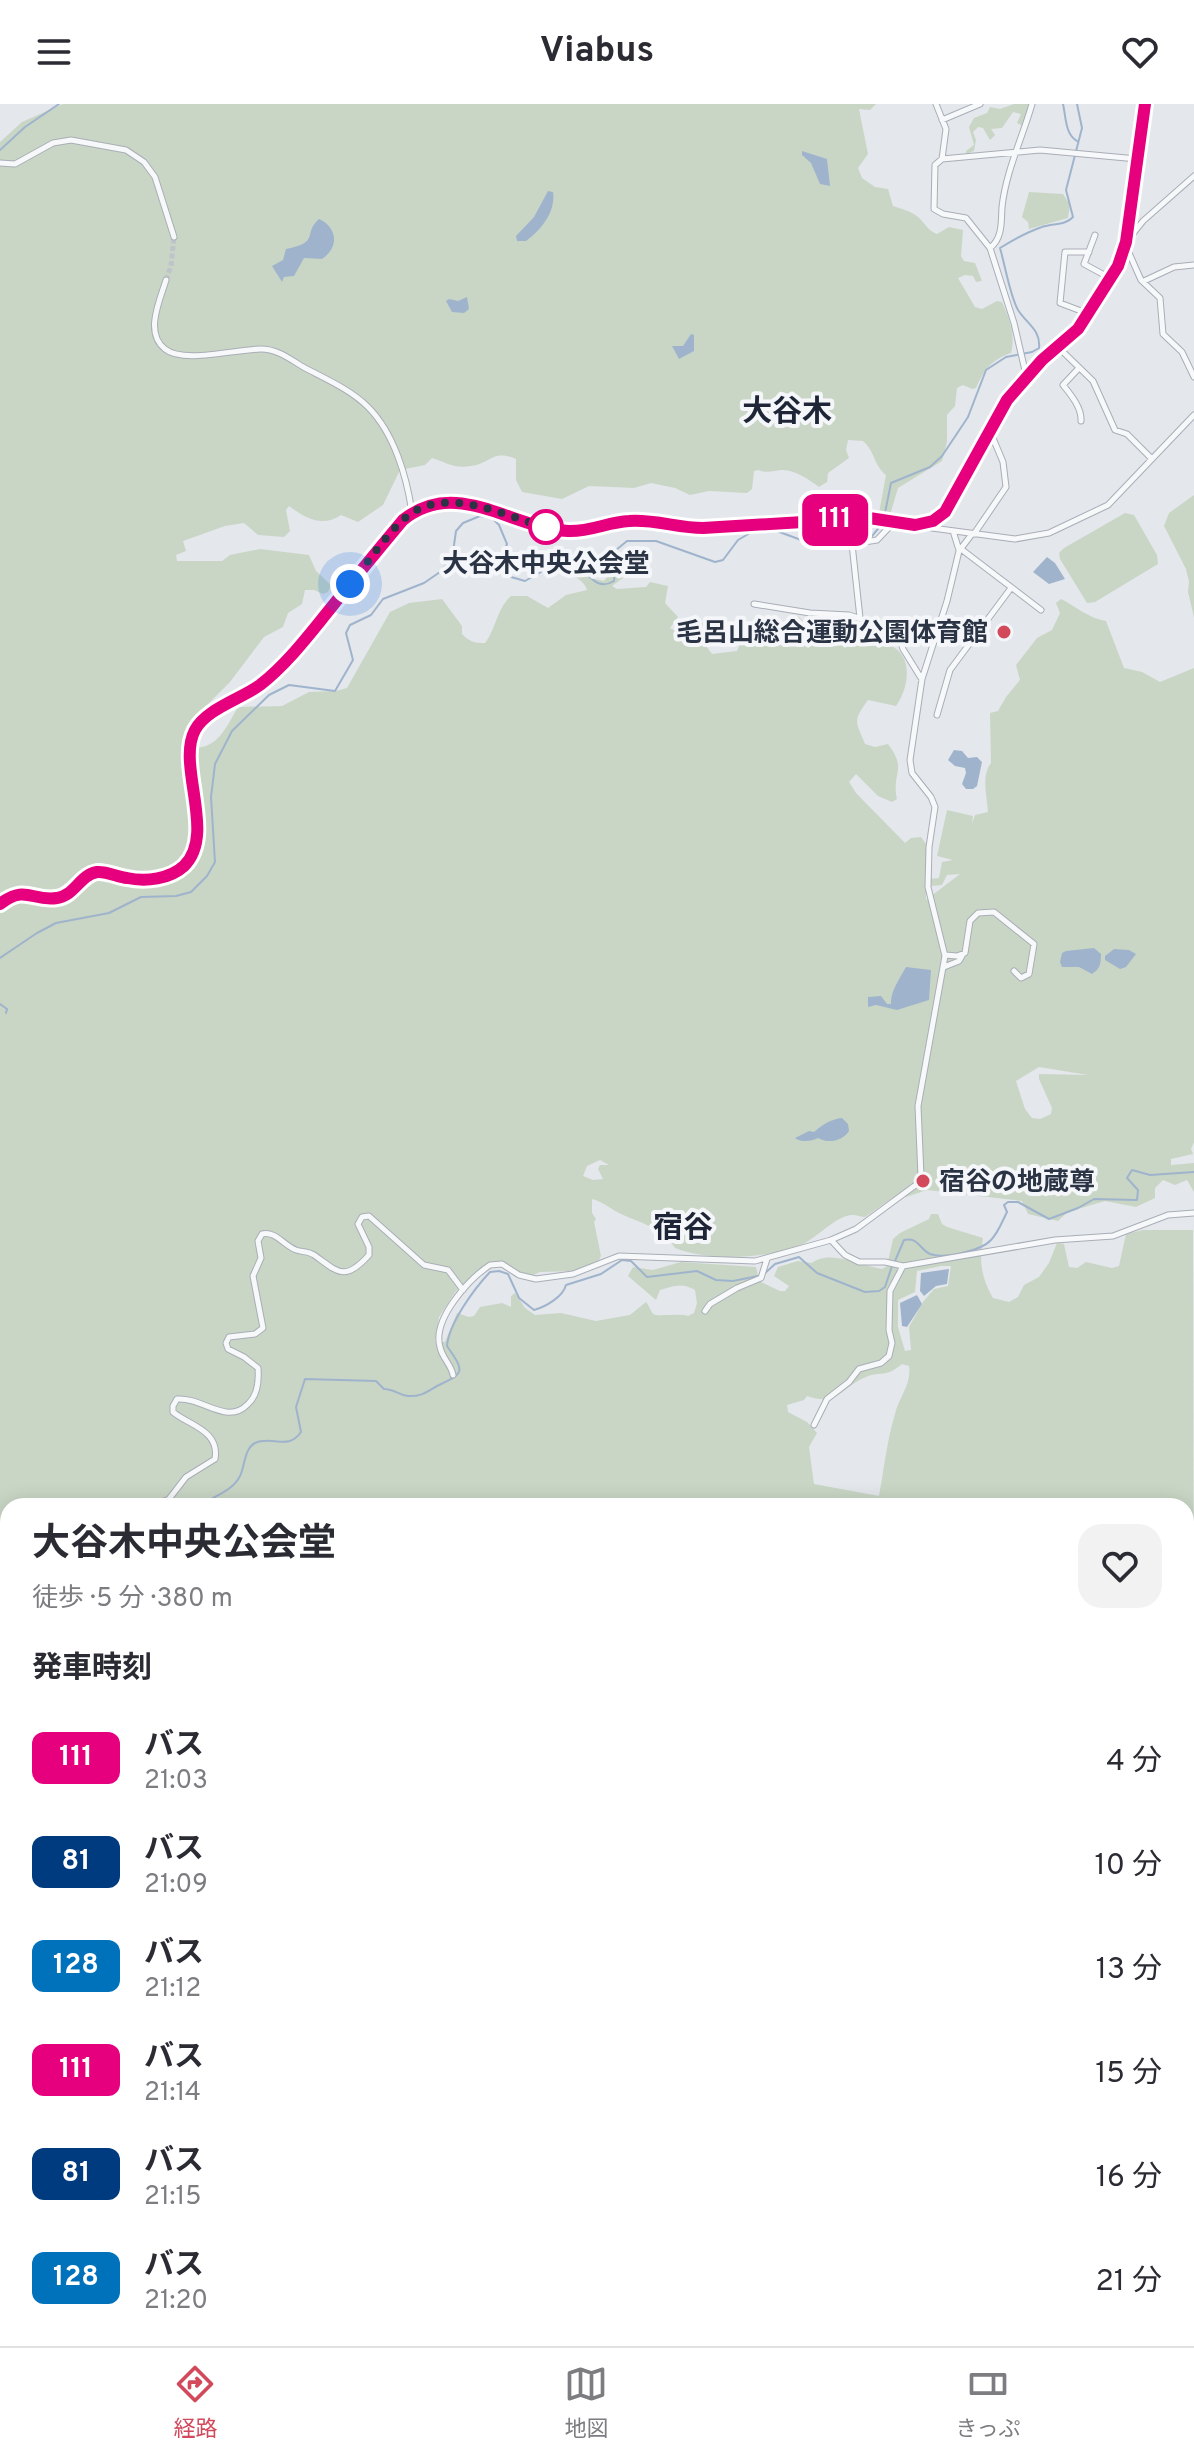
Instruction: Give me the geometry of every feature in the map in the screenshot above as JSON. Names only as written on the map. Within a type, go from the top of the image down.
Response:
[{"type":"main road","points":[[0,904],[20,893],[45,898],[65,896],[87,876],[97,872],[148,880],[176,872],[185,865],[191,857],[196,835],[196,798],[190,747],[194,730],[212,714],[243,697],[275,673],[403,520],[436,503],[460,502],[566,531],[589,530],[631,520],[703,528],[888,520],[915,525],[940,517],[1007,400],[1026,375],[1078,329],[1110,278],[1125,246],[1145,104]]},
{"type":"street","points":[[936,104],[946,133],[942,159],[934,168],[934,209],[943,214],[963,216],[990,248],[1014,323],[1026,375]]},
{"type":"street","points":[[942,120],[980,104]]},
{"type":"street","points":[[990,248],[999,237],[1004,193],[1012,172],[1014,153],[1032,104]]},
{"type":"street","points":[[0,163],[15,164],[53,143],[71,140],[126,150],[144,162],[155,177],[174,237]]},
{"type":"street","points":[[942,159],[1040,150],[1137,159]]},
{"type":"street","points":[[1194,176],[1143,221],[1125,246],[1143,282],[1160,298],[1163,334],[1182,352],[1194,377]]},
{"type":"street","points":[[1095,235],[1085,267],[1110,278]]},
{"type":"street","points":[[1089,252],[1065,252],[1060,303],[1089,314]]},
{"type":"street","points":[[1143,282],[1174,267],[1194,265]]},
{"type":"street","points":[[166,280],[154,327],[162,347],[182,356],[270,349],[365,404],[374,414],[405,472],[412,513]]},
{"type":"street","points":[[1058,347],[1095,385],[1115,430],[1127,434],[1152,459]]},
{"type":"street","points":[[1079,368],[1063,385],[1075,402],[1081,421]]},
{"type":"street","points":[[927,523],[932,528],[950,531],[1023,539],[1049,533],[1108,505],[1194,415]]},
{"type":"street","points":[[453,1375],[439,1346],[446,1314],[463,1290],[490,1265],[502,1264],[519,1275],[536,1279],[573,1274],[619,1256],[741,1262],[768,1258],[831,1240],[867,1222],[917,1184],[921,1176],[918,1106],[945,955],[927,874],[934,804],[912,773],[910,764],[922,679],[960,550],[1006,487],[1003,462],[990,430]]},
{"type":"street","points":[[940,517],[960,550],[1041,610]]},
{"type":"street","points":[[860,618],[852,544],[877,540],[888,520]]},
{"type":"street","points":[[937,715],[948,674],[1011,588]]},
{"type":"street","points":[[754,604],[810,613],[849,615],[889,628],[898,634],[903,649],[922,679]]},
{"type":"street","points":[[944,967],[959,961],[966,947],[973,916],[984,911],[994,912],[1034,944],[1029,974],[1021,978],[1014,971]]},
{"type":"street","points":[[945,955],[962,955]]},
{"type":"street","points":[[831,1240],[845,1255],[859,1262],[903,1266],[1055,1240],[1113,1236],[1168,1215],[1194,1213]]},
{"type":"street","points":[[170,1498],[190,1474],[215,1459],[215,1448],[201,1429],[173,1412],[177,1399],[191,1400],[232,1414],[241,1411],[255,1397],[258,1368],[228,1349],[226,1343],[229,1337],[255,1334],[263,1328],[253,1276],[261,1258],[258,1241],[262,1234],[272,1234],[296,1250],[316,1256],[334,1271],[342,1272],[361,1263],[369,1255],[369,1247],[358,1224],[362,1217],[369,1216],[424,1265],[448,1270],[463,1290]]},
{"type":"street","points":[[705,1311],[710,1304],[737,1288],[761,1278],[768,1258]]},
{"type":"street","points":[[814,1425],[824,1401],[831,1394],[849,1382],[859,1369],[881,1363],[889,1356],[892,1343],[890,1291],[903,1266]]},
{"type":"green space","points":[[63,104],[876,104],[870,110],[859,109],[868,154],[858,168],[862,178],[875,187],[888,189],[893,206],[915,215],[937,234],[949,227],[963,230],[961,256],[964,261],[975,263],[982,281],[976,282],[973,276],[965,275],[958,278],[975,307],[982,309],[997,301],[1002,302],[1013,340],[1011,353],[989,366],[976,388],[963,385],[957,388],[955,406],[947,415],[947,442],[942,461],[898,488],[890,515],[879,513],[886,475],[863,441],[848,440],[846,450],[849,458],[828,473],[827,482],[819,487],[792,472],[758,470],[754,471],[752,489],[747,493],[709,491],[690,495],[651,483],[634,488],[589,486],[562,499],[522,492],[516,480],[516,459],[508,456],[497,456],[465,467],[432,458],[425,465],[400,470],[383,505],[358,522],[341,515],[327,521],[314,520],[289,506],[286,510],[290,531],[284,537],[258,535],[244,523],[225,526],[183,541],[186,551],[176,555],[177,561],[222,561],[230,555],[260,549],[309,555],[316,571],[331,585],[328,592],[323,594],[305,590],[302,604],[288,613],[283,627],[264,637],[230,682],[193,719],[184,747],[204,747],[218,738],[238,707],[282,706],[309,692],[347,688],[390,612],[409,603],[442,599],[462,626],[462,634],[472,642],[485,643],[511,596],[527,596],[548,608],[566,595],[587,590],[579,579],[556,572],[553,566],[576,562],[582,564],[594,579],[604,581],[614,568],[622,569],[627,575],[612,586],[617,589],[646,587],[650,582],[668,586],[665,603],[678,617],[670,628],[676,631],[691,622],[702,622],[706,633],[703,642],[712,654],[737,651],[743,637],[756,624],[775,627],[792,615],[859,641],[886,644],[901,654],[907,670],[904,689],[896,706],[868,700],[857,722],[865,744],[875,747],[888,744],[894,753],[898,766],[897,799],[892,802],[878,796],[856,774],[849,782],[905,843],[911,838],[921,837],[926,844],[926,900],[960,874],[947,875],[942,885],[932,886],[930,879],[939,878],[942,862],[953,860],[937,856],[947,810],[973,816],[972,824],[975,815],[988,812],[985,780],[991,763],[990,713],[998,711],[1020,680],[1016,665],[1037,638],[1052,630],[1060,613],[1056,603],[1061,599],[1088,615],[1106,621],[1124,668],[1142,672],[1160,682],[1194,668],[1194,1142],[1191,1149],[1193,1154],[1171,1159],[1171,1165],[1194,1163],[1194,1192],[1187,1180],[1175,1185],[1163,1180],[1155,1188],[1155,1198],[1136,1207],[1105,1201],[1068,1212],[1058,1221],[1028,1214],[1022,1201],[927,1190],[892,1198],[865,1217],[853,1215],[841,1218],[805,1243],[775,1252],[740,1257],[705,1255],[675,1248],[658,1231],[592,1199],[601,1256],[599,1260],[575,1271],[540,1272],[531,1276],[501,1262],[487,1263],[456,1291],[439,1317],[435,1342],[445,1342],[457,1313],[469,1317],[474,1316],[480,1307],[502,1303],[511,1307],[511,1296],[515,1293],[525,1308],[535,1315],[561,1313],[596,1321],[630,1315],[646,1302],[656,1315],[688,1316],[694,1313],[697,1303],[695,1290],[682,1285],[669,1287],[660,1290],[656,1300],[628,1276],[633,1267],[653,1270],[681,1262],[756,1267],[759,1281],[780,1291],[785,1291],[789,1286],[774,1276],[778,1267],[798,1261],[812,1263],[819,1259],[837,1258],[882,1269],[887,1266],[893,1239],[929,1219],[931,1214],[938,1214],[942,1224],[947,1227],[983,1238],[981,1262],[986,1283],[993,1298],[1009,1302],[1018,1297],[1024,1285],[1039,1277],[1057,1243],[1064,1244],[1069,1267],[1077,1268],[1086,1262],[1112,1268],[1119,1266],[1126,1234],[1143,1230],[1193,1230],[1193,1498],[0,1498],[0,142],[22,122]],"holes":[[[1039,1067],[1088,1075],[1039,1074],[1052,1108],[1051,1114],[1040,1119],[1032,1118],[1025,1109],[1016,1081]],[[600,1160],[609,1165],[600,1165],[598,1169],[603,1179],[593,1180],[583,1176],[587,1166]],[[951,1266],[948,1286],[934,1289],[923,1302],[909,1327],[911,1350],[905,1351],[898,1327],[898,1300],[915,1292],[917,1271]],[[902,1364],[909,1366],[909,1379],[892,1424],[879,1496],[814,1484],[809,1447],[817,1433],[807,1422],[788,1412],[787,1405],[804,1400],[807,1396],[818,1399],[833,1397],[866,1377],[887,1373]]]},
{"type":"green space","points":[[1014,104],[1030,104],[1023,126],[1017,123],[1021,114],[1013,112],[1002,128],[991,129],[995,135],[990,140],[983,128],[978,127],[973,132],[976,140],[974,151],[966,154],[974,145],[969,127],[974,118],[987,113],[990,107],[1000,109]]},
{"type":"green space","points":[[1029,192],[1063,194],[1070,205],[1068,218],[1029,229],[1028,222],[1022,217]]},
{"type":"green space","points":[[1194,495],[1194,617],[1186,569],[1164,526],[1169,513]]},
{"type":"green space","points":[[1125,513],[1134,515],[1157,555],[1158,564],[1095,602],[1087,603],[1059,553]]},
{"type":"water","points":[[802,151],[827,159],[830,186],[820,184]]},
{"type":"water","points":[[548,191],[553,192],[553,199],[546,220],[526,241],[517,241],[516,236],[534,217]]},
{"type":"water","points":[[319,219],[333,232],[332,249],[322,259],[304,258],[294,276],[284,277],[282,282],[272,266],[283,260],[286,249],[307,240]]},
{"type":"water","points":[[467,297],[469,309],[464,313],[452,312],[446,301],[458,301]]},
{"type":"water","points":[[691,334],[694,335],[694,351],[679,359],[672,346],[683,346]]},
{"type":"water","points":[[1047,557],[1065,579],[1049,584],[1033,572]]},
{"type":"water","points":[[954,750],[962,751],[968,758],[977,757],[982,762],[977,786],[973,789],[966,789],[962,784],[965,768],[955,766],[948,760]]},
{"type":"water","points":[[1094,948],[1101,954],[1101,961],[1092,974],[1079,967],[1062,967],[1062,953]]},
{"type":"water","points":[[1114,949],[1136,954],[1126,967],[1120,969],[1105,960],[1105,956]]},
{"type":"water","points":[[906,967],[931,970],[929,1000],[897,1010],[876,1005],[868,1007],[868,997],[881,996],[887,1004],[891,1004],[894,990]]},
{"type":"water","points":[[842,1118],[848,1124],[849,1131],[839,1139],[803,1141],[795,1138],[809,1131],[814,1132]]},
{"type":"water","points":[[949,1269],[947,1284],[936,1286],[924,1296],[920,1291],[921,1273]]},
{"type":"water","points":[[917,1295],[922,1304],[907,1327],[902,1326],[900,1303]]},
{"type":"waterway","points":[[0,150],[25,127],[59,104]]},
{"type":"waterway","points":[[1063,104],[1068,130],[1077,141]]},
{"type":"waterway","points":[[884,518],[891,483],[930,467],[942,456],[968,417],[986,370],[1006,357],[1039,348],[1036,332],[1015,304],[1000,248],[1031,231],[1066,222],[1073,217],[1066,190],[1082,128],[1077,104]]},
{"type":"waterway","points":[[0,958],[56,923],[109,913],[141,897],[176,896],[191,892],[207,876],[215,862],[211,797],[215,764],[232,731],[269,695],[289,685],[335,691],[353,660],[346,633],[350,625],[371,615],[383,599],[424,583],[440,572],[452,559],[456,531],[463,523],[480,516],[492,518],[499,525],[507,544],[498,566],[504,575],[525,581],[548,568],[584,571],[601,584],[614,581],[616,550],[627,541],[656,541],[715,562],[723,560],[738,540],[757,529],[774,530],[812,544],[832,540],[842,533],[872,536],[882,524]]},
{"type":"waterway","points":[[0,1004],[7,1009],[6,1013]]},
{"type":"waterway","points":[[895,1261],[904,1240],[913,1240],[926,1252],[936,1255],[979,1248],[1000,1227],[1007,1212],[1004,1205],[1008,1202],[1018,1202],[1049,1219],[1094,1199],[1137,1200],[1138,1190],[1127,1178],[1132,1170],[1150,1175],[1194,1172]]},
{"type":"waterway","points":[[214,1498],[237,1481],[251,1446],[261,1441],[291,1441],[301,1432],[296,1407],[305,1379],[376,1381],[384,1389],[413,1396],[453,1378],[459,1367],[447,1346],[452,1327],[490,1272],[508,1274],[519,1298],[534,1310],[553,1301],[566,1285],[601,1274],[622,1260],[631,1261],[647,1277],[697,1271],[716,1280],[733,1281],[763,1275],[775,1264],[799,1257],[817,1273],[865,1292],[879,1291],[885,1287],[892,1266]]},
{"type":"tunnel","points":[[166,280],[174,237]]},
{"type":"bus line","name":"111","points":[[0,904],[20,893],[45,898],[65,896],[87,876],[97,872],[148,880],[176,872],[185,865],[194,849],[196,835],[196,798],[190,747],[194,730],[212,714],[243,697],[275,673],[403,520],[427,505],[460,502],[566,531],[589,530],[631,520],[703,528],[869,518],[915,525],[940,517],[1007,400],[1026,375],[1078,329],[1122,258],[1145,104]]},
{"type":"place","name":"大谷木中央公会堂","points":[[546,527]]},
{"type":"place","name":"毛呂山総合運動公園体育館","points":[[1004,632]]},
{"type":"place","name":"宿谷の地蔵尊","points":[[923,1181]]},
{"type":"district","name":"大谷木","points":[[787,411]]},
{"type":"district","name":"宿谷","points":[[683,1227]]},
{"type":"route","points":[[350,584],[403,520],[427,505],[460,502],[551,529],[546,527]]}]
